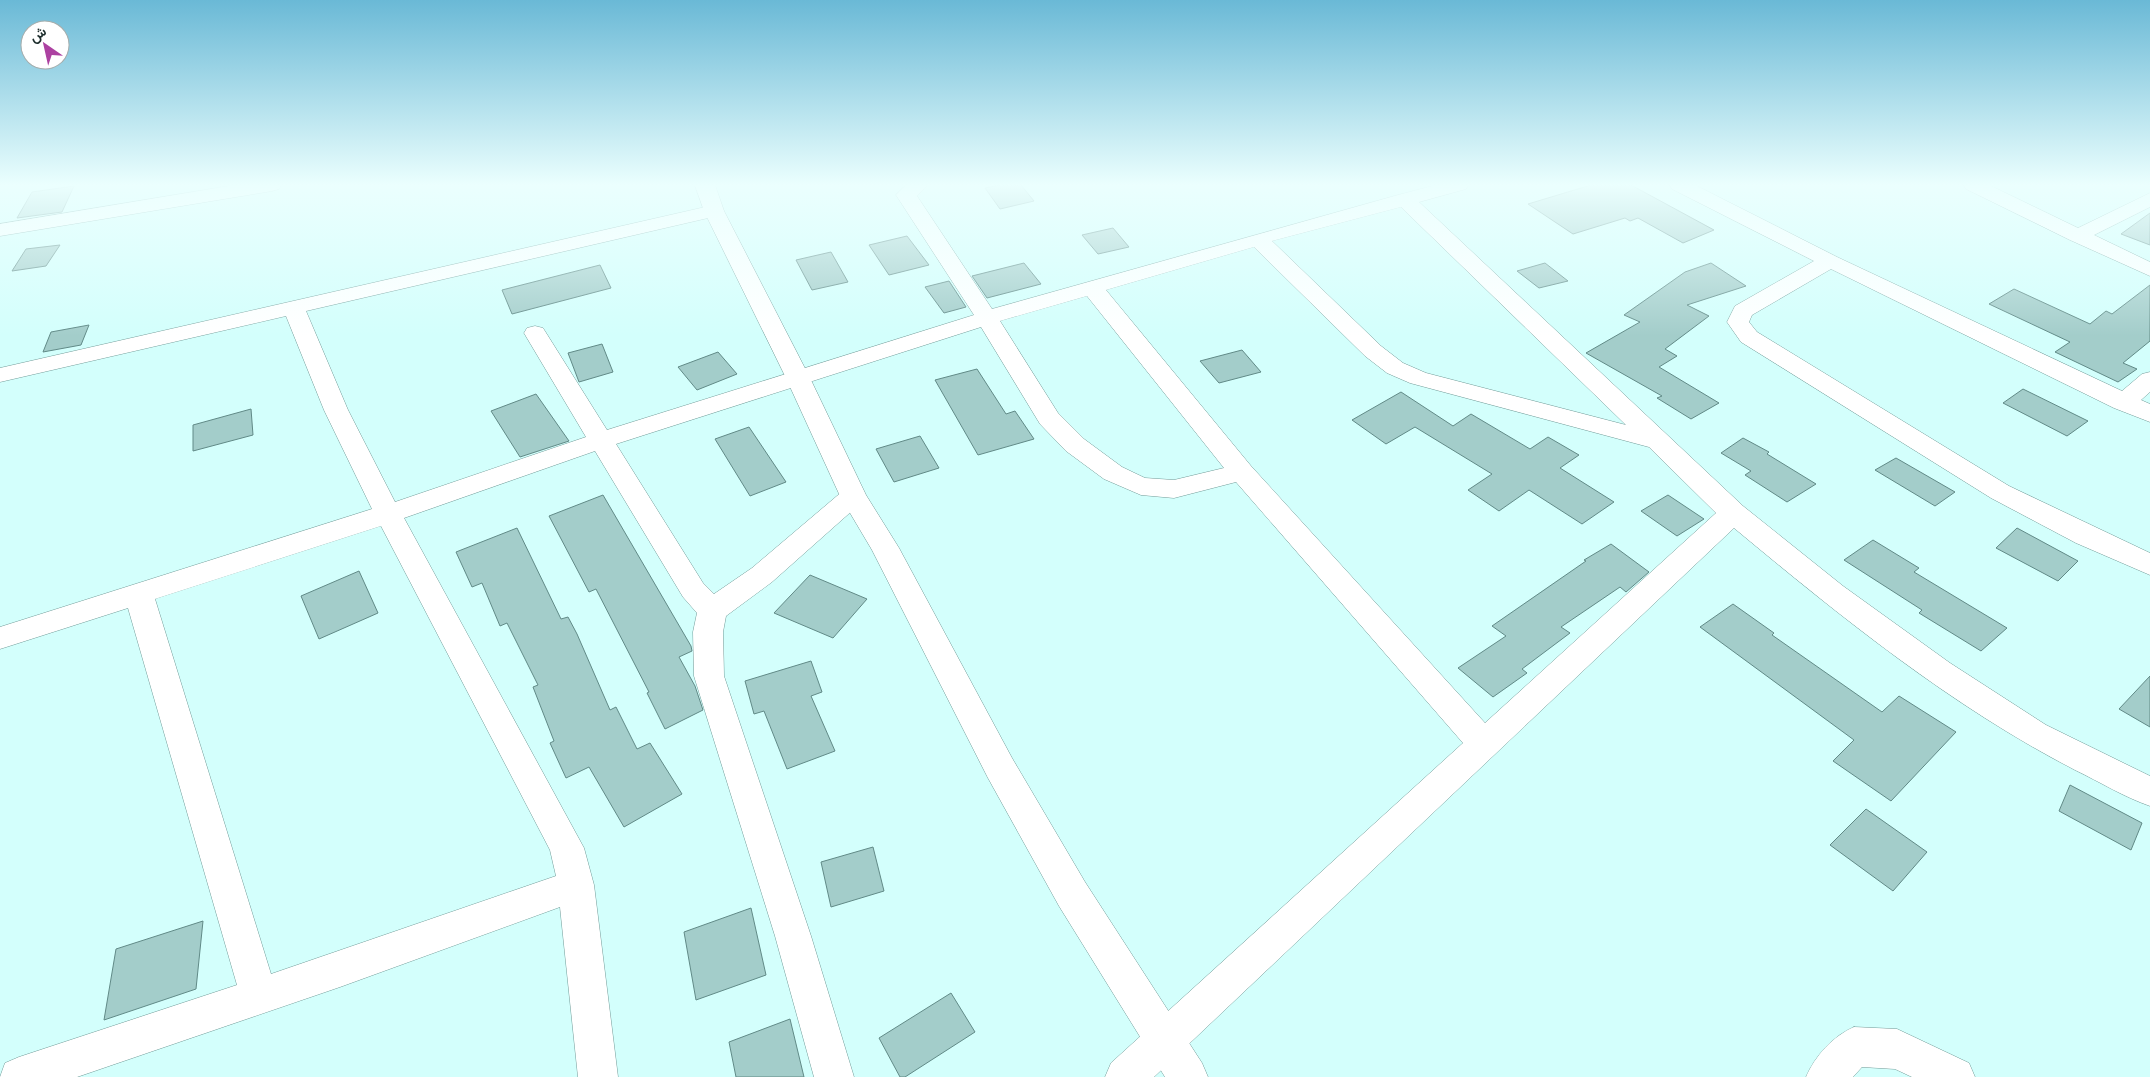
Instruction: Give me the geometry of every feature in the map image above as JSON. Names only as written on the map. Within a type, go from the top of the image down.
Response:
[{"type":"street","points":[[0,375],[294,308],[569,235]]},
{"type":"street","points":[[728,235],[798,378],[852,496],[885,548],[1005,776],[1072,894],[1188,1077]]},
{"type":"street","points":[[933,235],[1049,418],[1075,445],[1113,474],[1141,486],[1174,489],[1242,472]]},
{"type":"street","points":[[0,638],[138,592],[388,514],[602,440],[987,318],[1268,235]]},
{"type":"street","points":[[1443,235],[1733,514],[1833,594],[1940,672],[2035,734],[2150,792]]},
{"type":"street","points":[[1779,235],[2123,403],[2150,414]]},
{"type":"street","points":[[2077,236],[2150,270]]},
{"type":"street","points":[[1258,238],[1373,351],[1395,368],[1418,378],[1660,442]]},
{"type":"street","points":[[1830,261],[1743,312],[1738,322],[1749,336],[2000,492],[2086,536],[2150,565]]},
{"type":"street","points":[[1092,287],[1242,472],[1483,743]]},
{"type":"street","points":[[294,308],[336,410],[388,514],[567,848],[576,885],[598,1077]]},
{"type":"street","points":[[534,333],[602,440],[693,590],[712,612]]},
{"type":"street","points":[[2123,403],[2150,379]]},
{"type":"street","points":[[834,1077],[793,936],[709,676],[708,632],[712,612],[762,574],[852,496]]},
{"type":"street","points":[[1125,1077],[1483,743],[1733,514]]},
{"type":"street","points":[[138,592],[259,995]]},
{"type":"street","points":[[19,1077],[576,885]]},
{"type":"street","points":[[1826,1077],[1854,1047],[1897,1049],[1955,1077]]},
{"type":"building","points":[[1082,235],[1119,235],[1129,247],[1098,254]]},
{"type":"building","points":[[1669,235],[1701,235],[1683,243]]},
{"type":"building","points":[[2124,235],[2150,235],[2150,245]]},
{"type":"building","points":[[907,236],[929,265],[889,275],[869,245]]},
{"type":"building","points":[[60,245],[46,266],[12,271],[26,249]]},
{"type":"building","points":[[831,252],[848,282],[812,290],[796,260]]},
{"type":"building","points":[[1024,263],[1041,284],[987,298],[972,276]]},
{"type":"building","points":[[1545,263],[1568,281],[1539,288],[1517,271]]},
{"type":"building","points":[[1711,263],[1746,286],[1687,305],[1709,316],[1665,349],[1677,356],[1659,367],[1719,403],[1691,419],[1657,398],[1662,396],[1586,353],[1640,322],[1624,315],[1685,272]]},
{"type":"building","points":[[600,265],[611,288],[512,314],[502,290]]},
{"type":"building","points":[[949,281],[966,307],[944,313],[925,287]]},
{"type":"building","points":[[2150,285],[2150,341],[2123,363],[2137,369],[2118,382],[2055,352],[2070,342],[1989,304],[2014,289],[2090,324],[2106,311],[2112,314]]},
{"type":"building","points":[[89,325],[81,345],[43,352],[51,332]]},
{"type":"building","points":[[602,344],[613,372],[579,382],[568,353]]},
{"type":"building","points":[[1242,350],[1261,372],[1219,383],[1200,361]]},
{"type":"building","points":[[718,352],[737,374],[697,390],[678,367]]},
{"type":"building","points":[[977,369],[1006,414],[1015,411],[1034,439],[978,455],[935,380]]},
{"type":"building","points":[[2023,389],[2088,421],[2067,436],[2003,403]]},
{"type":"building","points":[[1401,392],[1453,426],[1471,414],[1530,449],[1548,437],[1579,455],[1560,468],[1614,502],[1582,524],[1529,490],[1499,511],[1468,490],[1492,474],[1415,427],[1386,444],[1352,420]]},
{"type":"building","points":[[536,394],[569,441],[520,457],[491,411]]},
{"type":"building","points":[[251,409],[253,435],[193,451],[193,425]]},
{"type":"building","points":[[749,427],[786,482],[750,496],[715,439]]},
{"type":"building","points":[[920,436],[939,468],[894,482],[876,449]]},
{"type":"building","points":[[1743,438],[1769,452],[1767,454],[1816,484],[1787,502],[1745,475],[1751,471],[1721,453]]},
{"type":"building","points":[[1896,458],[1955,492],[1935,506],[1875,470]]},
{"type":"building","points":[[603,495],[691,646],[692,651],[679,657],[695,686],[703,710],[665,729],[647,693],[649,692],[596,589],[589,592],[549,516]]},
{"type":"building","points":[[1668,495],[1704,519],[1677,536],[1641,511]]},
{"type":"building","points":[[517,528],[561,619],[568,617],[577,634],[610,710],[616,707],[637,749],[650,743],[682,794],[624,827],[589,767],[566,778],[550,743],[554,741],[533,687],[538,685],[507,623],[500,626],[482,583],[472,587],[456,552]]},
{"type":"building","points":[[2017,528],[2078,561],[2058,581],[1996,548]]},
{"type":"building","points":[[1873,540],[1919,568],[1914,572],[2007,628],[1981,651],[1919,613],[1922,610],[1844,560]]},
{"type":"building","points":[[1611,544],[1649,572],[1626,592],[1620,587],[1561,627],[1570,633],[1522,669],[1527,673],[1493,697],[1458,668],[1506,636],[1492,626],[1586,561],[1584,560]]},
{"type":"building","points":[[359,571],[378,613],[319,639],[301,596]]},
{"type":"building","points":[[810,575],[867,599],[833,638],[774,613]]},
{"type":"building","points":[[1733,604],[1774,633],[1772,635],[1882,712],[1899,696],[1956,732],[1891,801],[1833,761],[1854,740],[1700,627]]},
{"type":"building","points":[[811,661],[822,692],[811,696],[835,751],[787,769],[764,711],[754,714],[745,681]]},
{"type":"building","points":[[2150,676],[2150,727],[2119,709]]},
{"type":"building","points":[[2070,785],[2142,823],[2131,850],[2059,811]]},
{"type":"building","points":[[1866,809],[1927,852],[1893,891],[1830,845]]},
{"type":"building","points":[[873,847],[884,891],[831,907],[821,862]]},
{"type":"building","points":[[751,908],[766,975],[696,1000],[684,932]]},
{"type":"building","points":[[203,921],[196,989],[104,1020],[116,949]]},
{"type":"building","points":[[951,993],[975,1032],[905,1077],[900,1077],[879,1038]]},
{"type":"building","points":[[790,1019],[804,1077],[736,1077],[729,1042]]}]
